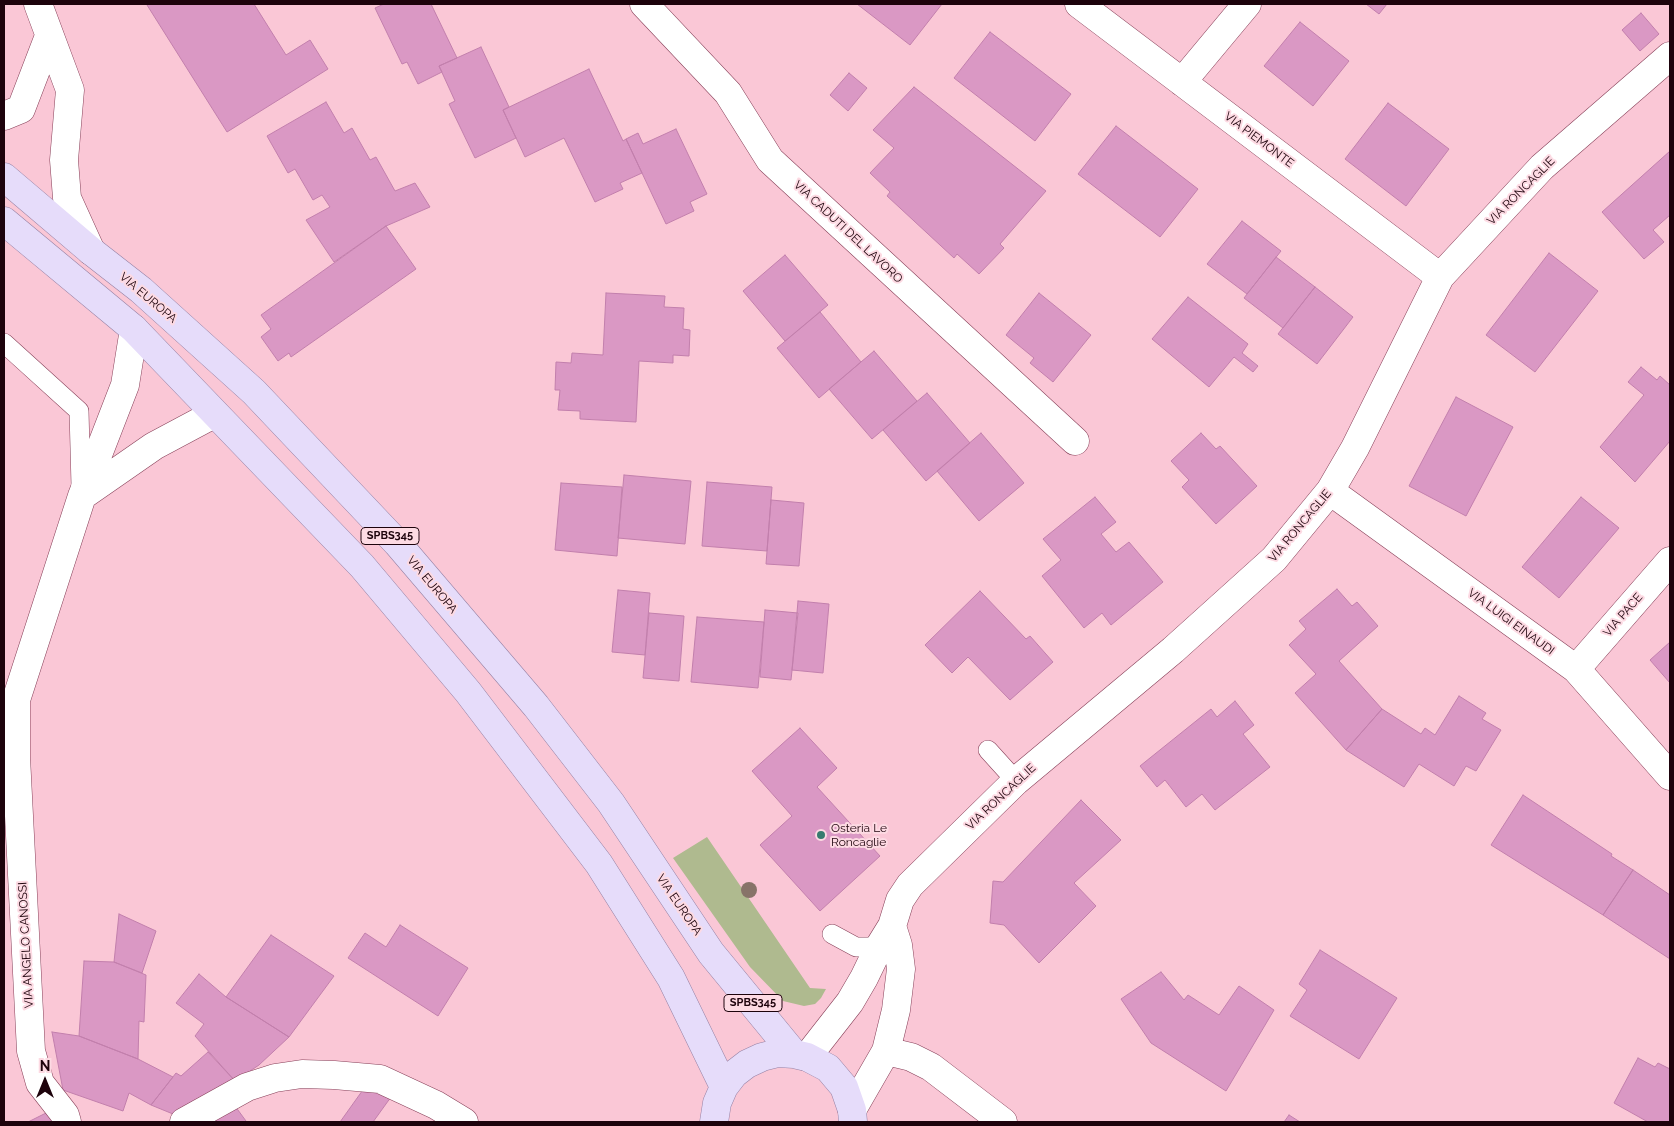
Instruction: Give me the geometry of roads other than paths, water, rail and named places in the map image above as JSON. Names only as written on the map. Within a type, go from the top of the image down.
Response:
[{"type":"main road","name":"VIA EUROPA","points":[[4,177],[91,251],[141,290],[254,392],[397,543],[541,713],[611,804],[711,953],[801,1055],[828,1068],[844,1087],[853,1116]]},
{"type":"main road","name":"SPBS345","points":[[4,221],[134,330],[362,566],[468,692],[599,864],[671,978],[724,1087]]},
{"type":"main road","points":[[714,1122],[717,1103],[724,1087],[734,1074],[747,1064],[762,1057],[778,1053],[801,1055]]},
{"type":"street","points":[[38,4],[70,90],[64,160],[67,198],[91,251]]},
{"type":"street","name":"VIA CADUTI DEL LAVORO","points":[[644,4],[733,88],[770,160],[1075,441]]},
{"type":"street","name":"VIA PIEMONTE","points":[[1079,4],[1440,277]]},
{"type":"street","points":[[1182,82],[1247,4]]},
{"type":"street","points":[[4,116],[21,109],[49,36]]},
{"type":"street","name":"VIA RONCAGLIE","points":[[801,1055],[850,1002],[885,937],[900,900],[910,885],[1016,781],[1172,650],[1274,559],[1330,491],[1355,448],[1440,277],[1542,166],[1670,56]]},
{"type":"street","name":"VIA ANGELO CANOSSI","points":[[67,1122],[65,1115],[40,1083],[31,1051],[10,752],[16,700],[14,681],[125,385],[134,330]]},
{"type":"street","points":[[82,496],[154,446],[214,414]]},
{"type":"street","name":"VIA LUIGI EINAUDI","points":[[1330,491],[1576,670],[1670,776]]},
{"type":"street","name":"VIA PACE","points":[[1576,670],[1670,560]]},
{"type":"street","points":[[853,1116],[886,1051],[896,1010],[901,969],[898,945],[885,937]]},
{"type":"street","points":[[886,1051],[911,1057],[931,1067],[1003,1122]]},
{"type":"street","points":[[184,1122],[247,1088],[275,1078],[302,1074],[380,1079],[436,1105],[464,1122]]},
{"type":"lane","points":[[4,343],[79,411],[82,496]]},
{"type":"lane","points":[[988,750],[1016,781]]},
{"type":"lane","points":[[832,934],[856,947],[885,937]]},
{"type":"place","name":"Osteria Le Roncaglie","points":[[821,835]]}]
